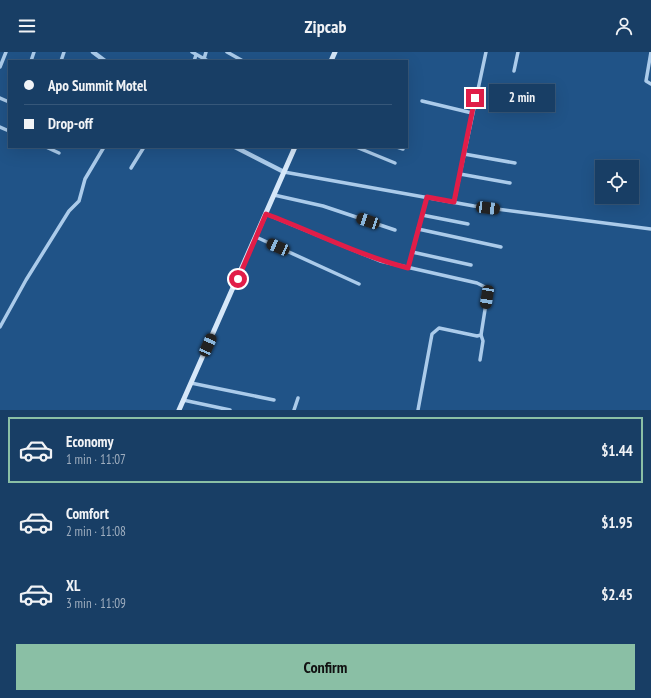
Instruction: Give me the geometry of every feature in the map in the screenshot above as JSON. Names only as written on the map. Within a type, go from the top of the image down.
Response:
[{"type":"main road","points":[[179,410],[295,148]]},
{"type":"street","points":[[0,67],[6,52]]},
{"type":"street","points":[[93,52],[104,60]]},
{"type":"street","points":[[192,52],[204,59],[206,52]]},
{"type":"street","points":[[227,52],[241,60]]},
{"type":"street","points":[[454,202],[486,52]]},
{"type":"street","points":[[514,71],[518,52]]},
{"type":"street","points":[[651,52],[650,68],[646,81],[651,84]]},
{"type":"street","points":[[194,60],[196,55]]},
{"type":"street","points":[[422,101],[472,113]]},
{"type":"street","points":[[48,148],[59,153]]},
{"type":"street","points":[[0,327],[26,280],[69,212],[78,203],[85,179],[103,148]]},
{"type":"street","points":[[131,168],[143,148]]},
{"type":"street","points":[[237,148],[284,172],[454,202],[651,230]]},
{"type":"street","points":[[358,148],[395,163]]},
{"type":"street","points":[[464,154],[515,163]]},
{"type":"street","points":[[460,174],[510,183]]},
{"type":"street","points":[[274,195],[323,206],[395,230]]},
{"type":"street","points":[[408,268],[427,197]]},
{"type":"street","points":[[266,214],[301,226],[364,256],[485,286],[488,292],[480,335],[484,341],[480,360]]},
{"type":"street","points":[[422,215],[468,224]]},
{"type":"street","points":[[418,229],[501,247]]},
{"type":"street","points":[[256,237],[359,284]]},
{"type":"street","points":[[412,252],[471,266]]},
{"type":"street","points":[[418,410],[434,331],[442,328],[477,336],[480,335]]},
{"type":"street","points":[[191,383],[274,400]]},
{"type":"street","points":[[294,410],[298,398]]},
{"type":"street","points":[[183,400],[230,410]]},
{"type":"route","points":[[238,279],[266,214],[301,226],[364,256],[408,268],[427,197],[454,202],[475,98]]}]
